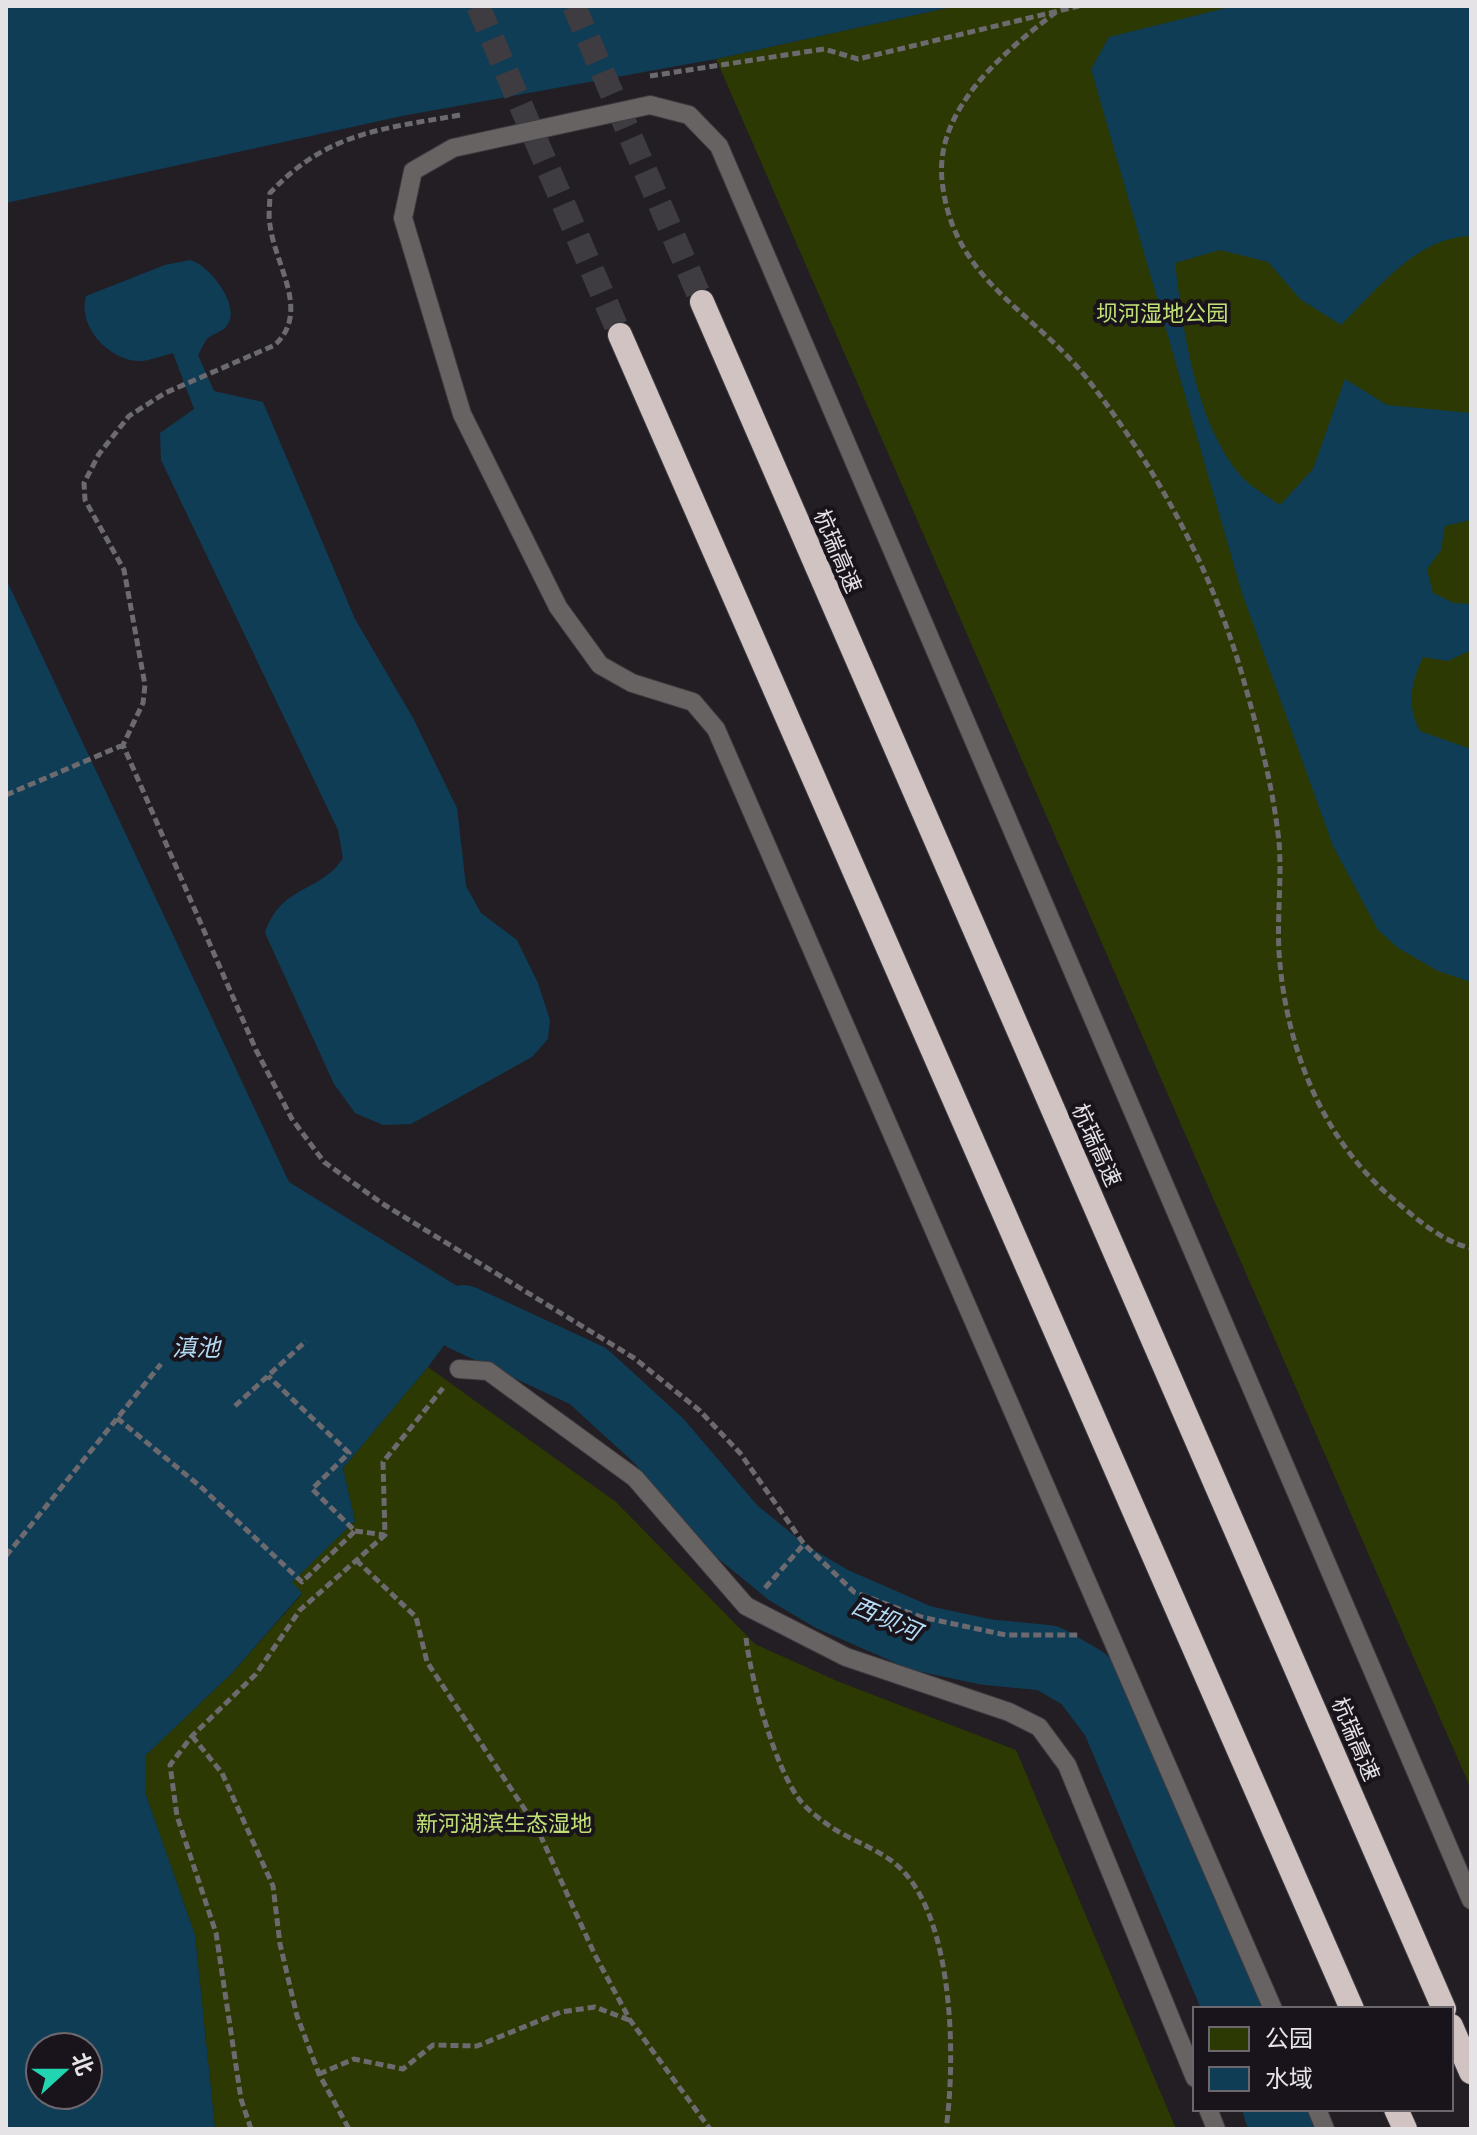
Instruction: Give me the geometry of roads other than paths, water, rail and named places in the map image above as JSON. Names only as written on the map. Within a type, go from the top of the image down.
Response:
[{"type":"highway","name":"杭瑞高速","points":[[702,302],[1443,2007]]},
{"type":"highway","points":[[620,335],[1351,2007]]},
{"type":"highway","points":[[1453,2031],[1471,2072]]},
{"type":"lane","points":[[1272,2007],[716,729],[693,702],[632,683],[600,665],[558,607],[462,414],[403,218],[413,171],[453,148],[650,105],[689,115],[719,146],[1471,1900]]},
{"type":"lane","points":[[459,1369],[488,1371],[635,1478],[752,1600],[799,1636],[846,1657],[1009,1712],[1039,1727],[1067,1765],[1193,2073]]},
{"type":"water","points":[[6,6],[956,6],[716,59],[402,116],[6,203]]},
{"type":"water","points":[[1234,6],[1471,6],[1471,236],[1433,245],[1415,255],[1384,281],[1341,325],[1300,299],[1268,262],[1220,250],[1175,263],[1187,345],[1212,429],[1240,475],[1280,505],[1313,469],[1345,379],[1387,405],[1471,413],[1471,520],[1445,526],[1441,550],[1427,569],[1433,593],[1454,603],[1471,604],[1471,650],[1448,661],[1423,657],[1413,685],[1412,703],[1420,731],[1471,749],[1471,982],[1438,971],[1398,948],[1378,930],[1333,846],[1242,593],[1091,69],[1109,37]]},
{"type":"water","points":[[190,260],[198,263],[220,285],[231,314],[227,325],[208,338],[198,355],[214,391],[263,402],[355,619],[413,718],[457,808],[466,886],[481,913],[517,940],[538,983],[550,1020],[548,1039],[532,1057],[411,1124],[383,1125],[355,1113],[334,1084],[265,933],[281,906],[324,878],[343,858],[338,830],[161,460],[160,433],[194,409],[173,353],[142,361],[118,356],[99,340],[86,319],[86,296],[165,265]]},
{"type":"water","name":"滇池","points":[[6,579],[289,1182],[478,1299],[428,1367],[343,1468],[355,1521],[292,1582],[302,1593],[232,1673],[145,1756],[145,1792],[195,1935],[215,2129],[6,2129]]},
{"type":"waterway","name":"西坝河","points":[[463,1318],[588,1376],[659,1441],[734,1529],[788,1573],[832,1599],[921,1638],[986,1652],[1048,1658],[1084,1679],[1114,1719],[1236,2007]]},
{"type":"waterway","name":"西坝河","points":[[1277,2111],[1284,2129]]},
{"type":"tunnel","points":[[478,6],[620,335]]},
{"type":"tunnel","points":[[574,6],[702,302]]},
{"type":"park label","name":"坝河湿地公园","points":[[1162,313]]},
{"type":"park label","name":"新河湖滨生态湿地","points":[[504,1823]]}]
